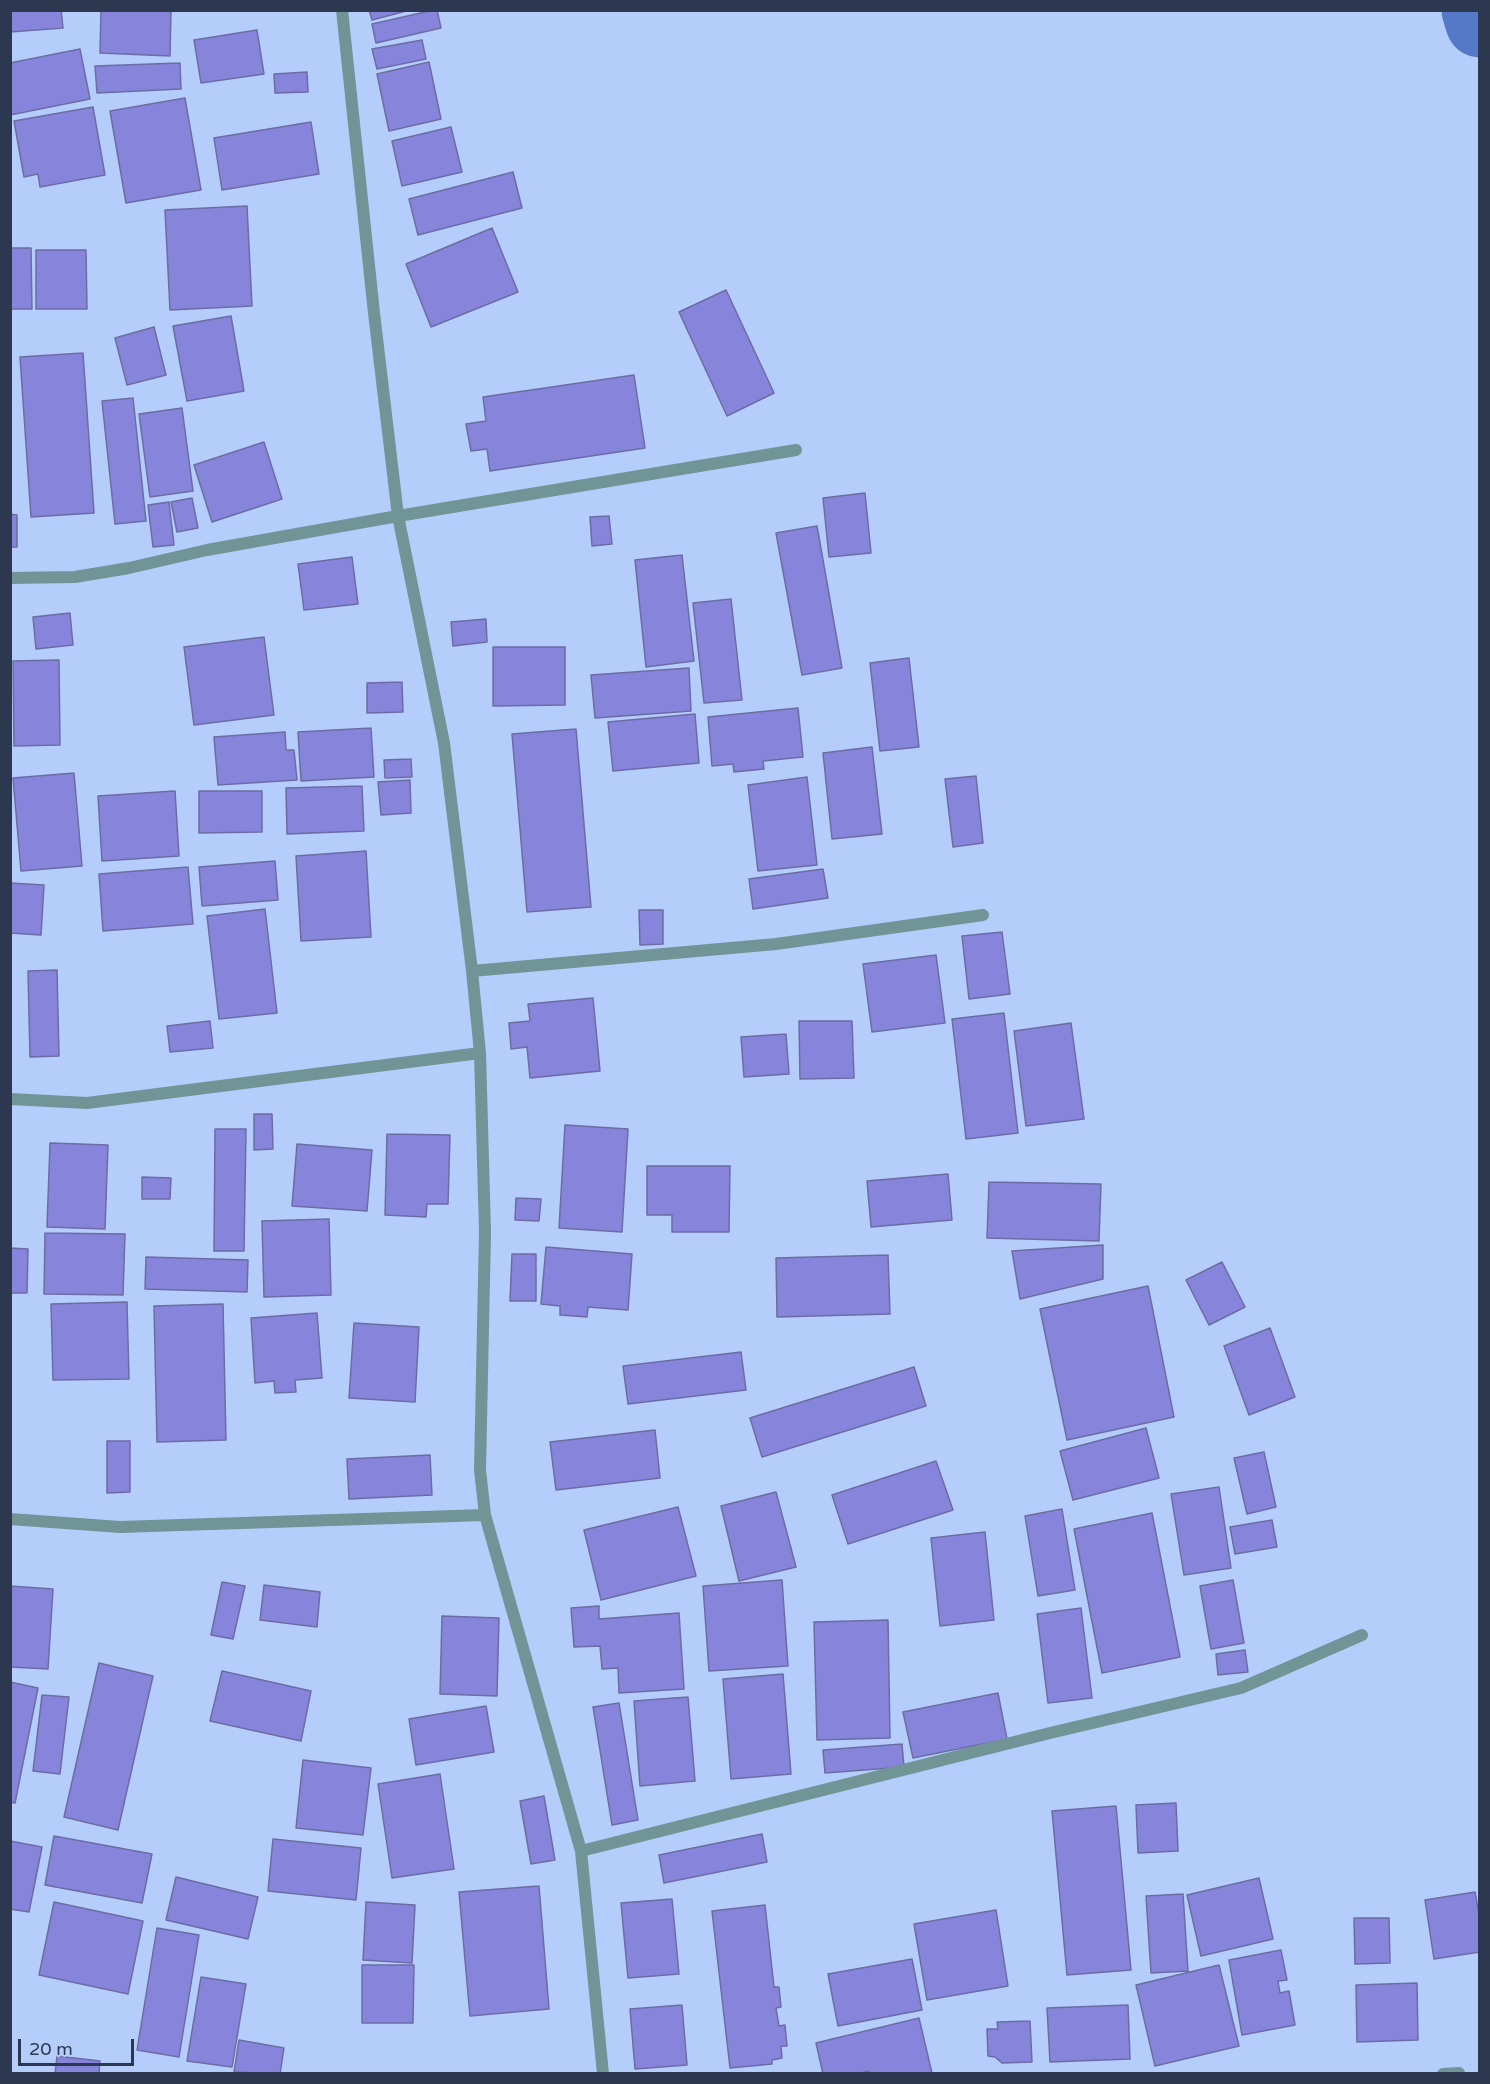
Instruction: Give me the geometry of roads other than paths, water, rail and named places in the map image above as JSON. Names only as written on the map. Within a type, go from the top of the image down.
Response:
[{"type":"street","points":[[342,10],[398,516],[444,743],[480,1053],[485,1232],[480,1470],[485,1515],[581,1851],[603,2073]]},
{"type":"street","points":[[10,578],[75,577],[118,570],[207,550],[398,516],[796,450]]},
{"type":"street","points":[[472,971],[776,944],[983,915]]},
{"type":"street","points":[[10,1099],[87,1103],[480,1053]]},
{"type":"street","points":[[10,1519],[120,1527],[485,1515]]},
{"type":"street","points":[[581,1851],[1050,1733],[1241,1688],[1362,1635]]},
{"type":"street","points":[[1443,2073],[1459,2073]]},
{"type":"waterway","points":[[1476,10],[1480,23]]}]
